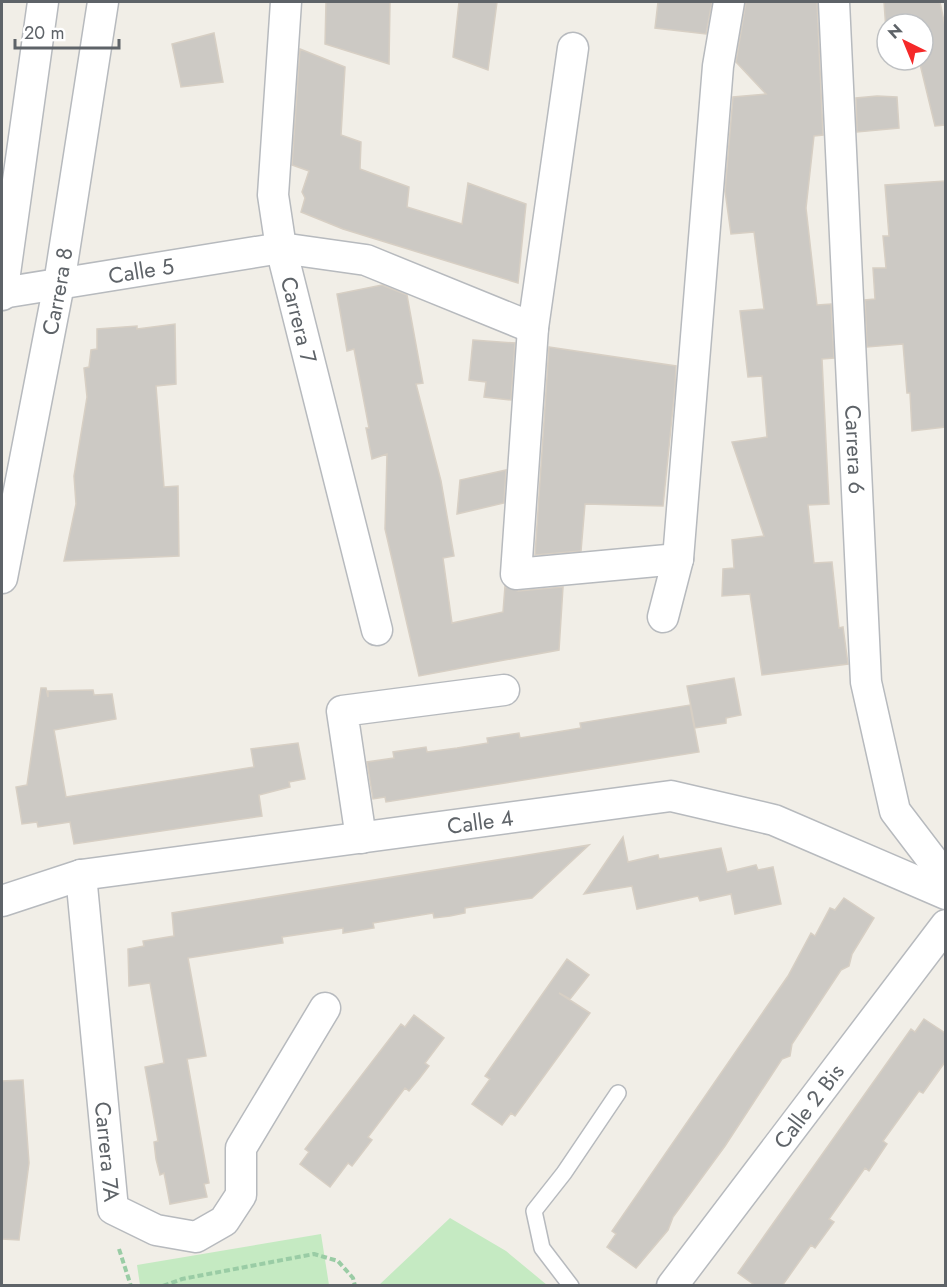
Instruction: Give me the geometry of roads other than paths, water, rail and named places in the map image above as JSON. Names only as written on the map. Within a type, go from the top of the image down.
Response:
[{"type":"street","points":[[2,294],[44,2]]},
{"type":"street","name":"Carrera 8","points":[[2,578],[59,284],[103,2]]},
{"type":"street","name":"Carrera 7","points":[[286,2],[273,195],[281,248],[377,630]]},
{"type":"street","points":[[663,617],[678,559],[718,66],[729,2]]},
{"type":"street","name":"Carrera 6","points":[[834,2],[866,682],[894,811],[945,878]]},
{"type":"street","points":[[573,48],[533,328],[516,574],[678,559]]},
{"type":"street","name":"Calle 5","points":[[2,294],[281,248],[366,260],[533,328]]},
{"type":"street","points":[[361,838],[342,711],[504,690]]},
{"type":"street","name":"Calle 4","points":[[2,901],[81,875],[671,796],[774,820],[945,894]]},
{"type":"street","name":"Carrera 7A","points":[[81,875],[112,1209],[156,1230],[196,1238],[224,1221],[242,1195],[241,1148],[325,1008]]},
{"type":"street","name":"Calle 2 Bis","points":[[672,1286],[945,925]]},
{"type":"lane","points":[[571,1286],[542,1248],[534,1211],[564,1173],[618,1093]]}]
